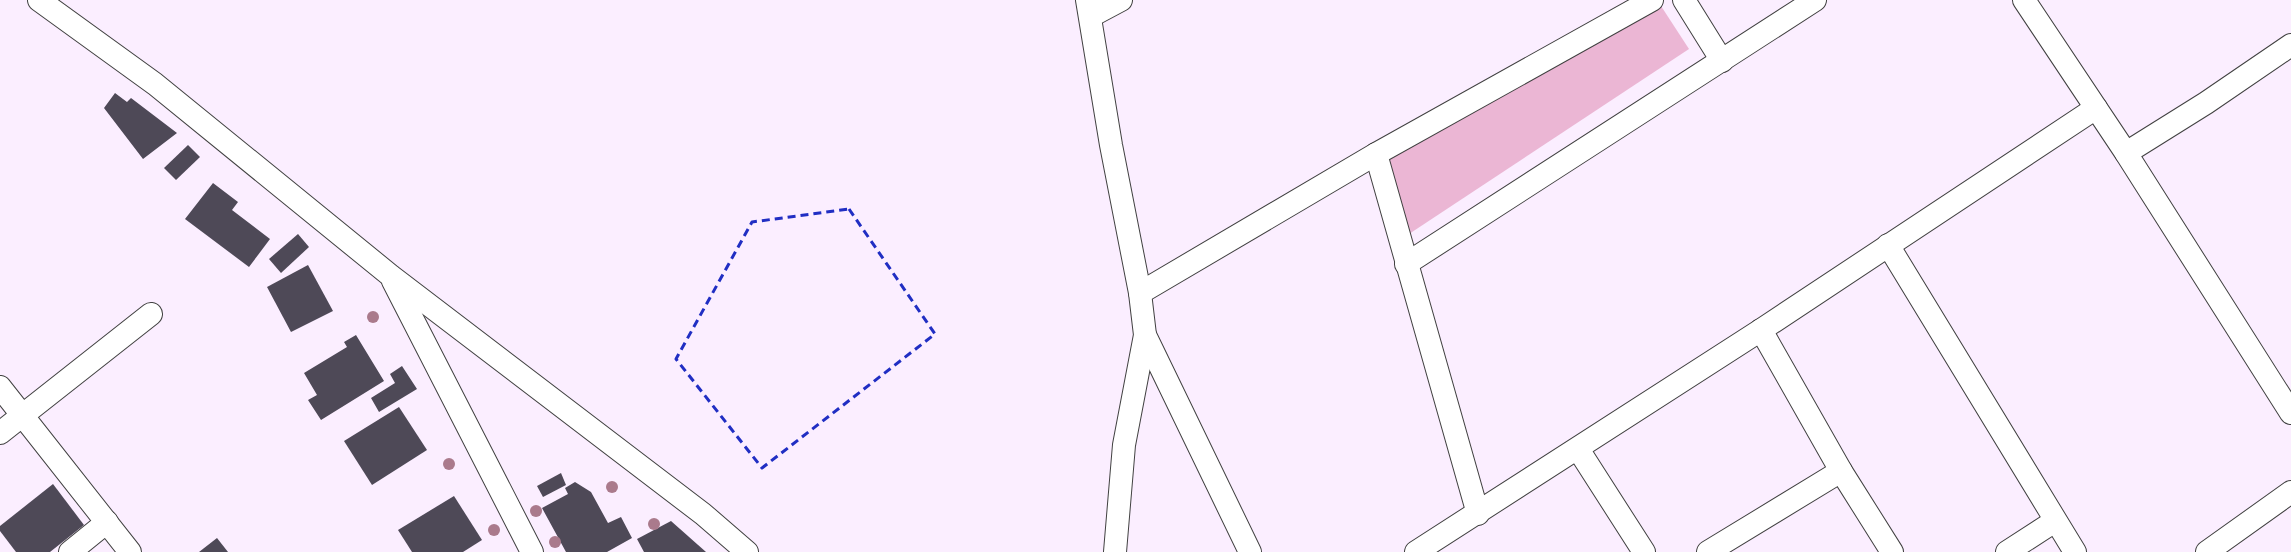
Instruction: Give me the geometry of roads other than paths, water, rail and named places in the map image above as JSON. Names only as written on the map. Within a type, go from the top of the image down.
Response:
[{"type":"street","points":[[39,0],[155,84],[390,276],[703,514],[747,552]]},
{"type":"street","points":[[1115,552],[1124,445],[1145,335],[1140,293],[1111,145],[1089,8],[1121,0]]},
{"type":"street","points":[[1140,293],[1376,154],[1652,0]]},
{"type":"street","points":[[1684,0],[1722,61]]},
{"type":"street","points":[[1406,264],[1815,0]]},
{"type":"street","points":[[2024,0],[2126,153],[2288,402]]},
{"type":"street","points":[[2126,153],[2206,103],[2291,45]]},
{"type":"street","points":[[1416,552],[1478,514],[1761,330],[2096,108]]},
{"type":"street","points":[[1376,154],[1478,514]]},
{"type":"street","points":[[1888,245],[2055,521],[2076,552]]},
{"type":"street","points":[[390,276],[532,552]]},
{"type":"street","points":[[0,433],[150,314]]},
{"type":"street","points":[[1761,330],[1841,471],[1892,552]]},
{"type":"street","points":[[1145,335],[1250,552]]},
{"type":"street","points":[[0,387],[130,552]]},
{"type":"street","points":[[1578,449],[1644,552]]},
{"type":"street","points":[[1708,552],[1841,471]]},
{"type":"street","points":[[2206,552],[2291,492]]},
{"type":"street","points":[[2007,552],[2055,521]]},
{"type":"street","points":[[70,552],[107,522]]}]
